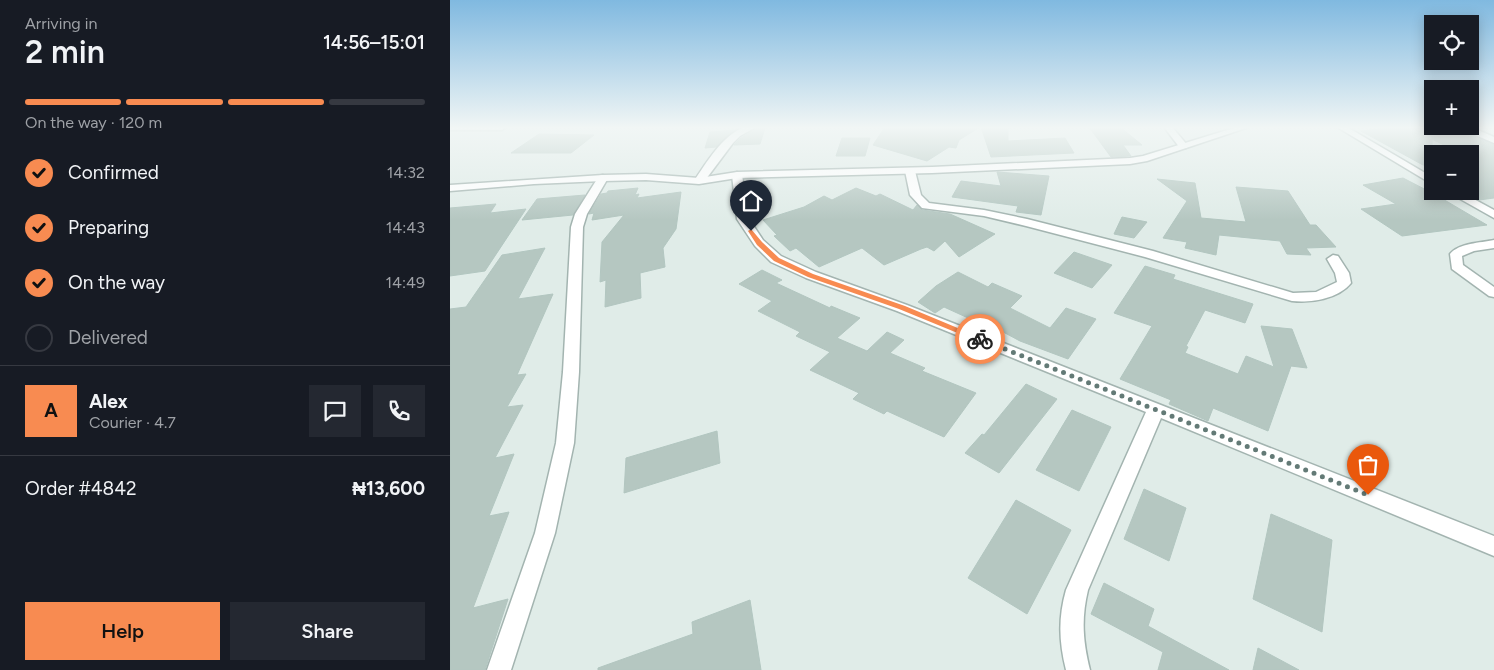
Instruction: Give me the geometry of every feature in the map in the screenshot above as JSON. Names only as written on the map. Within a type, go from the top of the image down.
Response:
[{"type":"street","points":[[699,181],[717,158]]},
{"type":"street","points":[[450,188],[534,181],[604,178],[646,177],[699,181],[737,175],[910,171],[1130,161],[1146,158]]},
{"type":"street","points":[[1393,158],[1424,176]]},
{"type":"street","points":[[910,171],[914,196],[918,202],[926,206],[984,213],[1010,219],[1149,254],[1292,297],[1320,296],[1344,283],[1342,272],[1333,260]]},
{"type":"street","points":[[737,175],[743,219],[759,243],[776,259],[811,275],[902,308],[1494,546]]},
{"type":"street","points":[[499,670],[545,533],[565,442],[571,372],[577,227],[581,214],[604,178]]},
{"type":"street","points":[[1467,200],[1494,215]]},
{"type":"street","points":[[1494,244],[1471,248],[1456,254],[1457,266],[1494,294]]},
{"type":"street","points":[[1078,670],[1071,641],[1070,613],[1077,590],[1156,409]]},
{"type":"building","points":[[918,158],[931,158],[927,161]]},
{"type":"building","points":[[1411,158],[1424,158],[1423,165]]},
{"type":"building","points":[[1479,158],[1494,158],[1494,198],[1479,200]]},
{"type":"building","points":[[997,172],[1049,176],[1041,215],[1016,212],[1018,206],[952,197],[961,181],[1001,186]]},
{"type":"building","points":[[1403,178],[1424,189],[1424,200],[1444,200],[1487,225],[1402,236],[1361,209],[1396,204],[1363,185]]},
{"type":"building","points":[[1157,179],[1195,183],[1201,218],[1246,222],[1236,187],[1288,191],[1310,225],[1316,225],[1336,247],[1306,248],[1311,255],[1287,254],[1280,241],[1219,235],[1216,255],[1185,248],[1187,242],[1163,238],[1187,201]]},
{"type":"building","points":[[638,188],[635,195],[639,194],[637,198],[681,192],[676,229],[663,248],[665,267],[640,273],[641,298],[605,307],[606,280],[600,282],[602,242],[624,215],[592,220],[594,213],[589,214],[601,194],[608,191]]},
{"type":"building","points":[[856,188],[876,196],[880,194],[913,210],[917,205],[922,210],[950,214],[995,234],[959,257],[945,241],[934,251],[927,247],[884,265],[862,248],[819,267],[796,248],[790,251],[774,236],[777,235],[763,220],[804,207],[824,196],[832,200]]},
{"type":"building","points":[[585,195],[573,215],[522,220],[537,199]]},
{"type":"building","points":[[496,204],[490,213],[526,209],[485,271],[450,276],[450,208]]},
{"type":"building","points":[[1122,217],[1147,222],[1134,238],[1114,234]]},
{"type":"building","points":[[545,248],[518,299],[553,294],[517,375],[526,374],[507,407],[523,405],[495,458],[514,454],[489,516],[509,512],[473,608],[508,599],[485,670],[450,670],[450,309],[466,307],[502,255]]},
{"type":"building","points":[[1074,252],[1112,265],[1092,288],[1054,273]]},
{"type":"building","points":[[1145,266],[1175,275],[1173,279],[1253,304],[1245,323],[1205,310],[1186,346],[1188,347],[1185,353],[1238,374],[1246,356],[1274,367],[1261,326],[1292,329],[1307,368],[1291,366],[1268,431],[1213,408],[1208,421],[1169,404],[1171,400],[1120,379],[1152,326],[1114,313]]},
{"type":"building","points":[[762,270],[782,280],[776,283],[830,308],[831,306],[860,318],[837,338],[867,351],[887,332],[904,340],[890,353],[925,368],[922,371],[976,393],[944,437],[887,411],[884,414],[853,399],[859,393],[810,370],[830,352],[796,336],[800,332],[758,311],[772,301],[739,284]]},
{"type":"building","points":[[958,272],[988,287],[992,283],[1022,296],[1010,308],[1050,328],[1066,308],[1096,319],[1068,359],[1020,341],[992,326],[990,328],[944,307],[935,313],[918,302],[936,286]]},
{"type":"building","points":[[1026,384],[1057,399],[999,473],[965,453],[982,434],[984,435]]},
{"type":"building","points":[[1072,410],[1111,427],[1079,491],[1036,470]]},
{"type":"building","points":[[717,431],[720,463],[624,493],[626,458]]},
{"type":"building","points":[[1144,489],[1186,508],[1169,561],[1124,539]]},
{"type":"building","points":[[1016,500],[1071,530],[1027,614],[968,578]]},
{"type":"building","points":[[1271,514],[1332,540],[1322,632],[1253,599]]},
{"type":"building","points":[[1104,583],[1154,609],[1148,626],[1229,670],[1158,670],[1163,652],[1091,614]]},
{"type":"building","points":[[750,600],[761,670],[598,670],[598,668],[693,634],[692,622]]},
{"type":"building","points":[[1258,648],[1299,670],[1253,670]]},
{"type":"way so far","points":[[980,339],[1207,428],[1368,495]]},
{"type":"route","points":[[751,231],[759,243],[776,259],[811,275],[980,339]]}]
